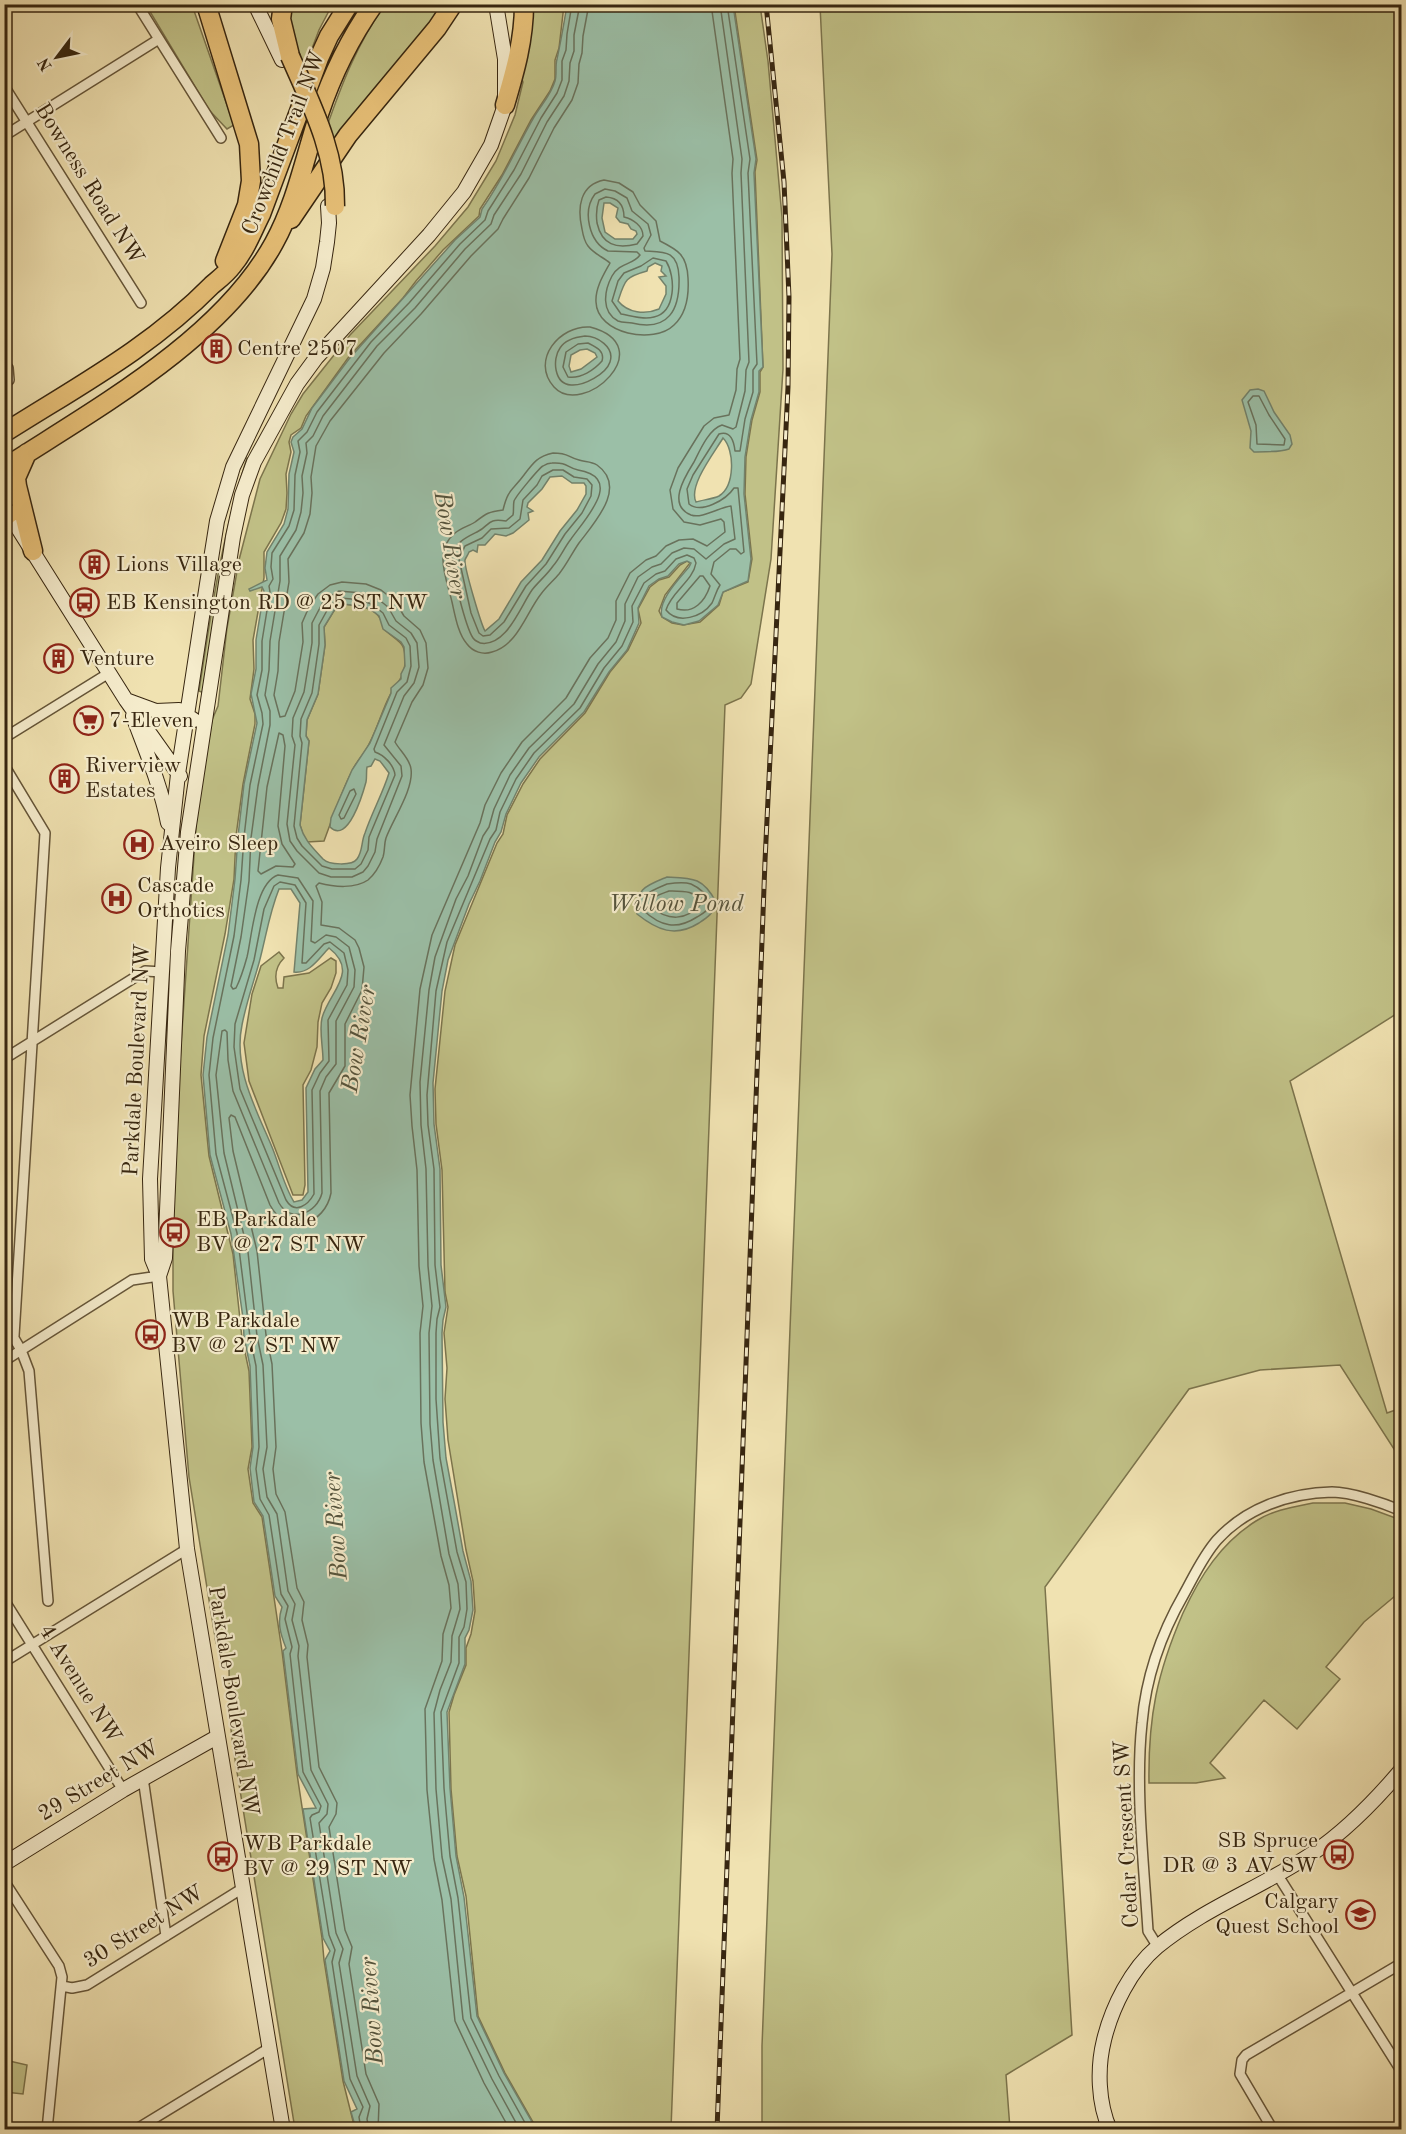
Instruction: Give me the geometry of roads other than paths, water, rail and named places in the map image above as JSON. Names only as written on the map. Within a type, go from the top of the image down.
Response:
[{"type":"highway","points":[[206,4],[249,144],[251,181],[247,206],[238,232],[214,283]]},
{"type":"highway","points":[[283,4],[281,19],[286,58],[313,108],[329,153],[335,185],[331,209]]},
{"type":"highway","name":"Crowchild Trail NW","points":[[4,433],[161,333],[196,303],[233,266],[249,239],[274,181],[319,58],[329,36],[349,4]]},
{"type":"highway","name":"Crowchild Trail NW","points":[[4,468],[119,394],[190,339],[218,315],[242,289],[274,242],[288,212],[320,111],[335,74],[354,35],[374,4]]},
{"type":"highway","points":[[274,242],[314,188],[348,135],[437,28],[453,4]]},
{"type":"highway","points":[[505,105],[521,51],[524,4]]},
{"type":"highway","points":[[4,420],[37,412]]},
{"type":"highway","points":[[27,453],[16,478],[16,486],[33,551]]},
{"type":"main road","points":[[255,4],[286,58]]},
{"type":"main road","name":"Parkdale Boulevard NW","points":[[159,1276],[165,1258],[178,951],[193,796],[232,537],[242,495],[254,462],[297,384],[316,358],[429,235],[464,192],[491,145],[505,105],[505,59],[496,4]]},
{"type":"main road","name":"Parkdale Boulevard NW","points":[[283,2130],[187,1549],[159,1276],[152,1259],[150,1214],[152,1137],[171,835],[178,774],[217,521],[233,467],[314,299],[323,268],[331,209]]},
{"type":"main road","points":[[6,511],[126,700],[193,796]]},
{"type":"main road","points":[[170,709],[192,687]]},
{"type":"main road","points":[[126,700],[156,711],[170,709],[188,714],[195,720],[202,737]]},
{"type":"main road","points":[[126,700],[154,771],[171,835]]},
{"type":"main road","name":"29 Street NW","points":[[4,1864],[143,1778],[217,1737]]},
{"type":"main road","points":[[1110,2130],[1101,2097],[1100,2067],[1107,2027],[1116,2004],[1149,1956],[1158,1947],[1210,1912],[1310,1855],[1342,1832],[1401,1769]]},
{"type":"street","points":[[137,4],[221,138]]},
{"type":"street","points":[[4,136],[159,39]]},
{"type":"street","name":"Bowness Road NW","points":[[4,86],[141,303]]},
{"type":"street","points":[[4,363],[8,368],[9,380]]},
{"type":"street","points":[[4,738],[109,673]]},
{"type":"street","points":[[4,765],[45,832],[14,1336]]},
{"type":"street","points":[[4,1059],[145,971],[163,972]]},
{"type":"street","points":[[4,1361],[132,1280],[159,1276]]},
{"type":"street","points":[[4,1322],[14,1336],[29,1371],[48,1601]]},
{"type":"street","name":"Cedar Crescent SW","points":[[1158,1947],[1148,1931],[1140,1780],[1142,1723],[1149,1680],[1159,1645],[1168,1622],[1200,1563],[1216,1541],[1243,1518],[1290,1497],[1333,1492],[1380,1502],[1401,1511]]},
{"type":"street","points":[[4,1662],[187,1549]]},
{"type":"street","name":"4 Avenue NW","points":[[4,1600],[123,1790]]},
{"type":"street","points":[[143,1778],[166,1935]]},
{"type":"street","points":[[1277,1874],[1401,2072]]},
{"type":"street","points":[[4,1881],[59,1966],[62,1986],[47,2130]]},
{"type":"street","name":"30 Street NW","points":[[62,1986],[72,1988],[87,1985],[243,1888]]},
{"type":"street","points":[[1273,2130],[1240,2074],[1242,2060],[1246,2055],[1401,1963]]},
{"type":"street","points":[[135,2130],[271,2047]]},
{"type":"water","name":"Bow River","points":[[567,5],[733,5],[756,159],[754,173],[763,367],[759,371],[759,392],[751,420],[745,457],[744,494],[751,559],[748,581],[723,592],[718,605],[699,621],[684,625],[662,617],[661,611],[670,590],[691,563],[687,561],[679,564],[668,576],[649,586],[638,608],[639,623],[627,650],[609,672],[584,712],[539,757],[521,783],[506,814],[501,832],[469,904],[448,960],[442,991],[433,1083],[434,1124],[440,1169],[441,1265],[446,1307],[442,1333],[443,1422],[446,1458],[463,1551],[471,1581],[473,1610],[465,1638],[465,1664],[447,1712],[450,1788],[456,1856],[464,1897],[477,2016],[504,2073],[536,2129],[356,2129],[351,2112],[357,2109],[344,2081],[325,1960],[330,1951],[323,1938],[303,1809],[316,1808],[298,1774],[283,1651],[286,1648],[280,1628],[282,1607],[275,1596],[263,1516],[254,1502],[250,1468],[253,1447],[250,1366],[244,1337],[231,1234],[210,1155],[203,1075],[207,1037],[228,935],[244,784],[257,723],[251,694],[256,669],[256,640],[264,591],[262,587],[250,591],[249,589],[267,580],[265,568],[267,552],[284,524],[288,509],[289,474],[294,452],[291,442],[293,437],[302,429],[312,408],[349,359],[455,240],[480,217],[482,209],[553,86]],"holes":[[[604,203],[610,203],[618,208],[616,217],[620,222],[628,224],[636,231],[637,234],[633,239],[615,239],[605,232],[602,218]],[[655,263],[662,266],[661,271],[666,276],[659,277],[666,286],[666,294],[659,309],[643,312],[622,305],[618,301],[624,284],[634,275],[647,271],[648,267]],[[587,349],[595,353],[597,357],[581,369],[571,372],[569,366],[571,355]],[[723,438],[730,451],[732,468],[728,484],[719,496],[696,502],[694,495],[703,470]],[[562,476],[572,483],[584,483],[586,494],[542,560],[521,582],[499,619],[485,631],[470,584],[465,559],[469,552],[473,550],[477,552],[478,545],[485,545],[495,534],[506,536],[529,520],[528,513],[533,511],[527,507],[528,503],[550,477]],[[343,604],[360,606],[370,609],[379,616],[383,629],[401,642],[404,647],[405,666],[401,679],[391,688],[370,743],[352,770],[331,818],[330,827],[337,831],[349,824],[362,796],[367,767],[371,766],[375,759],[380,761],[389,773],[387,780],[368,825],[359,856],[346,864],[330,863],[323,859],[306,839],[300,825],[309,741],[306,736],[307,720],[318,694],[325,645],[324,627],[335,609]],[[279,889],[291,889],[300,903],[294,972],[309,968],[329,948],[342,965],[340,982],[322,1018],[323,1060],[315,1069],[306,1088],[308,1192],[302,1200],[294,1202],[253,1103],[243,1072],[241,1057],[242,1025]]]},
{"type":"water","points":[[1250,390],[1264,391],[1274,412],[1290,435],[1292,444],[1289,449],[1254,452],[1250,448],[1251,431],[1242,400]]},
{"type":"water","name":"Willow Pond","points":[[667,877],[696,880],[701,883],[716,902],[714,909],[690,928],[674,931],[659,928],[637,914],[638,899],[643,889]]},
{"type":"railway","points":[[717,2130],[765,861],[788,387],[789,297],[784,182],[766,4]]},
{"type":"place","name":"Centre 2507","points":[[216,349]]},
{"type":"place","name":"Lions Village","points":[[95,565]]},
{"type":"place","name":"EB Kensington RD @ 25 ST NW","points":[[85,603]]},
{"type":"place","name":"Venture","points":[[58,659]]},
{"type":"place","name":"7-Eleven","points":[[88,721]]},
{"type":"place","name":"Riverview Estates","points":[[64,779]]},
{"type":"place","name":"Aveiro Sleep","points":[[138,844]]},
{"type":"place","name":"Cascade Orthotics","points":[[116,899]]},
{"type":"place","name":"EB Parkdale BV @ 27 ST NW","points":[[175,1233]]},
{"type":"place","name":"WB Parkdale BV @ 27 ST NW","points":[[150,1334]]},
{"type":"place","name":"SB Spruce DR @ 3 AV SW","points":[[1339,1854]]},
{"type":"place","name":"WB Parkdale BV @ 29 ST NW","points":[[222,1857]]},
{"type":"place","name":"Calgary Quest School","points":[[1360,1915]]}]
